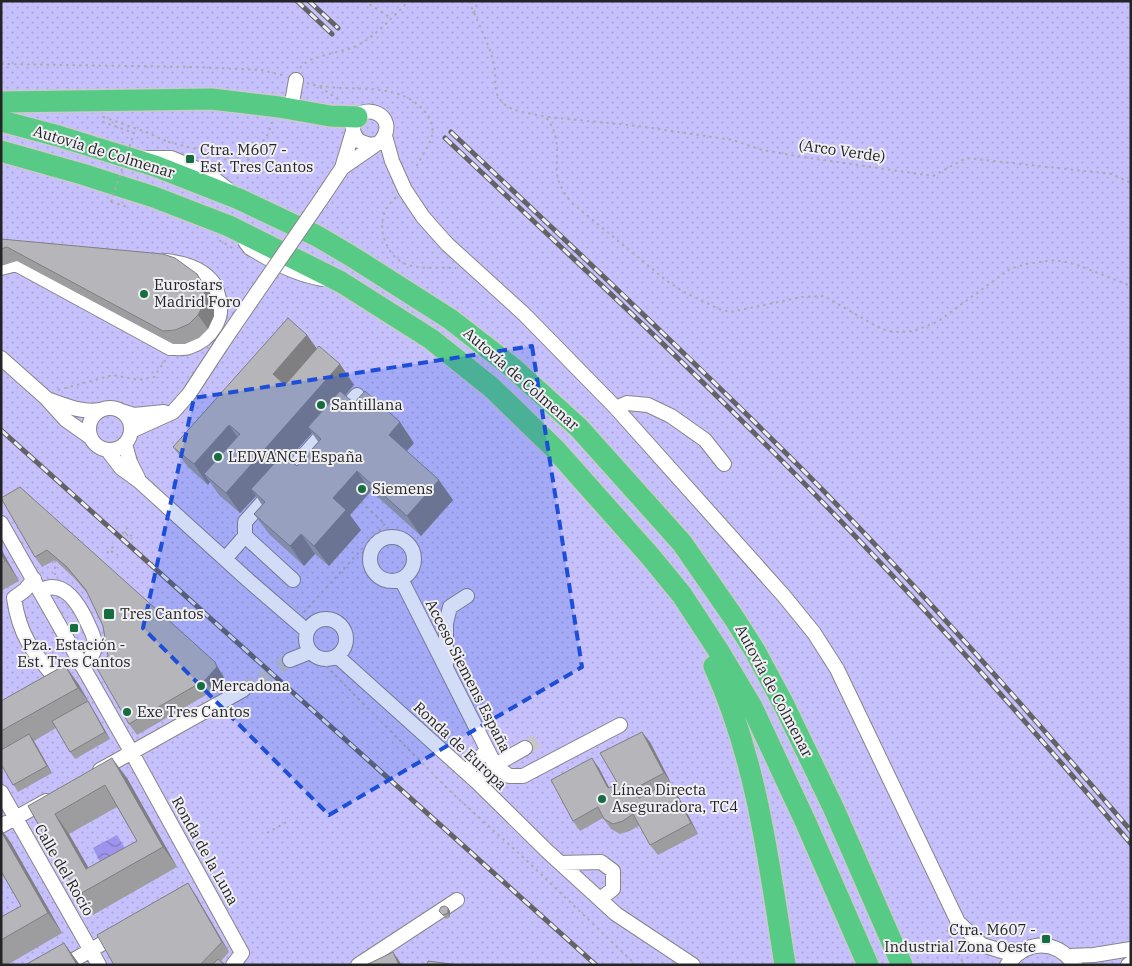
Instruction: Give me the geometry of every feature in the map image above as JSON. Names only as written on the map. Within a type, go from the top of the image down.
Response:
[{"type":"highway","points":[[1,102],[212,99],[285,107],[330,116],[355,124]]},
{"type":"highway","name":"Autovía de Colmenar","points":[[1,121],[133,158],[239,199],[317,236],[450,318],[513,368],[579,428],[682,543],[734,618],[784,705],[833,807],[902,965]]},
{"type":"highway","name":"Autovía de Colmenar","points":[[1,151],[154,197],[224,233],[341,282],[431,339],[490,387],[555,448],[682,595],[718,650],[752,707],[806,823],[868,965]]},
{"type":"highway","points":[[650,556],[674,599],[709,654],[738,726],[751,770],[764,830],[785,965]]},
{"type":"street","points":[[285,107],[296,80]]},
{"type":"street","points":[[131,431],[173,412],[189,394],[342,168],[355,124],[366,111],[378,113],[386,124],[380,140],[342,168]]},
{"type":"street","points":[[355,124],[359,142],[370,145],[380,140]]},
{"type":"street","points":[[380,140],[405,190],[423,217],[447,244],[524,314],[616,408],[784,596],[814,633],[837,669],[958,922],[982,946],[1011,960],[1028,948],[1042,945],[1056,948],[1072,960],[1131,950]]},
{"type":"street","points":[[1,268],[16,264],[170,348],[188,348],[208,337],[220,319],[220,300],[214,284],[196,268],[177,262],[157,260]]},
{"type":"street","points":[[1,358],[46,398],[66,420],[90,437],[97,446],[108,451],[121,468],[139,481],[307,631]]},
{"type":"street","points":[[225,559],[245,536],[245,522],[357,395]]},
{"type":"street","points":[[46,398],[74,409],[90,412],[107,408],[134,415],[173,412]]},
{"type":"street","points":[[616,408],[627,403],[648,405],[671,416],[706,440],[724,464]]},
{"type":"street","points":[[90,437],[89,425],[91,419],[100,410]]},
{"type":"street","points":[[108,451],[120,448],[129,438],[131,431],[129,420],[121,411]]},
{"type":"street","points":[[125,444],[130,462],[139,481]]},
{"type":"street","points":[[1,524],[37,585],[77,679]]},
{"type":"street","points":[[245,536],[294,580]]},
{"type":"street","points":[[377,538],[398,538],[406,542],[412,549],[414,558],[412,569],[401,580],[393,582],[383,580],[375,574],[370,565],[370,554],[377,538]]},
{"type":"street","name":"Acceso Siemens España","points":[[401,580],[495,765],[477,782]]},
{"type":"street","points":[[49,698],[77,679],[95,648],[86,619],[68,593],[55,588],[37,585],[26,590],[14,598],[24,636],[37,658],[77,679]]},
{"type":"street","points":[[446,668],[446,623],[450,607],[467,596]]},
{"type":"street","points":[[323,620],[336,622],[341,626],[346,639],[342,651],[337,656],[326,660],[314,656],[306,642],[307,631],[311,626],[323,620]]},
{"type":"street","points":[[290,660],[310,652]]},
{"type":"street","name":"Ronda de Europa","points":[[337,656],[477,782],[560,863],[616,914],[693,965]]},
{"type":"street","name":"Ronda de la Luna","points":[[77,679],[132,752],[201,887],[242,953],[233,965]]},
{"type":"street","points":[[85,779],[243,690]]},
{"type":"street","points":[[526,748],[495,765],[509,776],[523,776],[620,725]]},
{"type":"street","points":[[466,772],[487,750]]},
{"type":"street","name":"Calle del Rocío","points":[[1,792],[99,965]]},
{"type":"street","points":[[1,826],[59,793]]},
{"type":"street","points":[[576,878],[587,861]]},
{"type":"street","points":[[560,863],[601,862],[613,871],[613,889],[600,899]]},
{"type":"street","points":[[358,965],[457,900]]},
{"type":"street","points":[[65,965],[131,927]]},
{"type":"path","points":[[364,1],[391,18]]},
{"type":"path","points":[[1,64],[261,70],[274,72],[296,80],[302,65],[310,60],[355,46],[366,40],[409,1]]},
{"type":"path","name":"(Arco Verde)","points":[[469,1],[491,57],[495,71],[497,96],[508,108],[546,117],[638,126],[733,140],[762,150],[933,176],[966,158],[1112,174],[1131,182]]},
{"type":"path","points":[[474,13],[478,1]]},
{"type":"path","points":[[135,209],[111,202],[134,132],[103,122],[103,117],[168,142],[205,151],[238,165],[253,157],[258,144],[264,140],[285,107]]},
{"type":"path","points":[[546,117],[555,134],[556,175],[563,192],[572,203],[661,277],[684,292],[719,309],[731,312],[802,297],[824,296],[876,326],[888,331],[900,332],[914,331],[937,322],[1010,269],[1026,264],[1055,260],[1075,264],[1131,286]]},
{"type":"path","points":[[224,233],[234,249]]},
{"type":"path","points":[[46,398],[59,390],[113,375],[139,380],[154,377],[174,348]]},
{"type":"path","points":[[287,614],[294,607],[302,613],[377,538],[385,524],[361,502]]},
{"type":"path","points":[[129,526],[123,533],[133,538]]},
{"type":"path","points":[[107,553],[114,546]]},
{"type":"path","points":[[110,550],[117,555]]},
{"type":"path","points":[[55,560],[55,588]]},
{"type":"path","points":[[326,666],[452,793],[524,858],[636,965]]},
{"type":"path","points":[[267,833],[290,820]]},
{"type":"highlighted area","points":[[532,346],[582,667],[329,815],[143,628],[194,398]]},
{"type":"shaded area","points":[[1,1],[1131,1],[1131,965],[1,965]]},
{"type":"water","points":[[117,835],[126,850],[101,864],[93,848]]},
{"type":"building","name":"Eurostars Madrid Foro","points":[[1,239],[163,254],[175,258],[197,274],[204,287],[204,303],[198,315],[189,324],[175,330],[163,331],[7,247],[1,249]]},
{"type":"building","points":[[288,318],[307,335],[273,374],[285,385],[319,346],[340,364],[226,493],[204,474],[240,434],[229,425],[194,464],[173,447]]},
{"type":"building","name":"Siemens","points":[[340,391],[354,403],[365,391],[400,422],[389,435],[439,480],[407,516],[357,471],[333,498],[346,510],[314,546],[301,534],[290,546],[254,514],[265,502],[251,489],[283,454],[297,466],[321,439],[308,427]]},
{"type":"building","points":[[20,487],[215,662],[217,667],[205,680],[129,724],[95,665],[108,656],[103,626],[86,590],[67,567],[47,550],[35,557],[1,498]]},
{"type":"building","points":[[1,554],[5,561],[1,563]]},
{"type":"building","points":[[65,665],[78,688],[1,731],[1,701]]},
{"type":"building","points":[[88,701],[105,732],[70,752],[52,721]]},
{"type":"building","name":"Línea Directa Aseguradora, TC4","points":[[642,732],[664,773],[634,789],[639,798],[669,782],[691,823],[650,845],[633,814],[623,821],[613,824],[604,819],[598,807],[573,821],[551,780],[592,758],[608,788],[618,784],[600,753]]},
{"type":"building","points":[[29,734],[47,766],[13,785],[1,764],[1,750]]},
{"type":"building","points":[[112,758],[163,847],[78,895],[28,806]],"holes":[[[105,785],[137,841],[86,869],[55,814]]]},
{"type":"building","points":[[1,831],[48,913],[1,940],[1,917],[21,906],[1,871]]},
{"type":"building","points":[[188,883],[222,942],[200,965],[114,965],[97,935]]},
{"type":"building","points":[[445,906],[448,908],[448,913],[443,915],[439,911],[441,907]]},
{"type":"building","points":[[64,943],[77,965],[25,965]]},
{"type":"building","points":[[393,952],[399,965],[366,965]]},
{"type":"building","points":[[218,959],[225,965],[212,965]]},
{"type":"building","points":[[428,961],[458,965],[427,965]]},
{"type":"tunnel","points":[[243,690],[290,660]]},
{"type":"tunnel","points":[[525,748],[542,738]]},
{"type":"railway","points":[[297,1],[332,34]]},
{"type":"railway","points":[[309,1],[338,28]]},
{"type":"railway","points":[[451,132],[715,383],[844,512],[969,646],[1131,831]]},
{"type":"railway","points":[[445,138],[666,346],[839,519],[966,656],[1131,844]]},
{"type":"railway","points":[[1,430],[596,965]]},
{"type":"place","name":"Ctra. M607 - Est. Tres Cantos","points":[[190,159]]},
{"type":"place","name":"Eurostars Madrid Foro","points":[[144,294]]},
{"type":"place","name":"Santillana","points":[[321,405]]},
{"type":"place","name":"LEDVANCE España","points":[[218,457]]},
{"type":"place","name":"Siemens","points":[[362,489]]},
{"type":"place","name":"Tres Cantos","points":[[109,614]]},
{"type":"place","name":"Pza. Estación - Est. Tres Cantos","points":[[74,628]]},
{"type":"place","name":"Mercadona","points":[[201,686]]},
{"type":"place","name":"Exe Tres Cantos","points":[[127,712]]},
{"type":"place","name":"Línea Directa Aseguradora, TC4","points":[[602,799]]},
{"type":"place","name":"Ctra. M607 - Industrial Zona Oeste","points":[[1046,939]]}]
